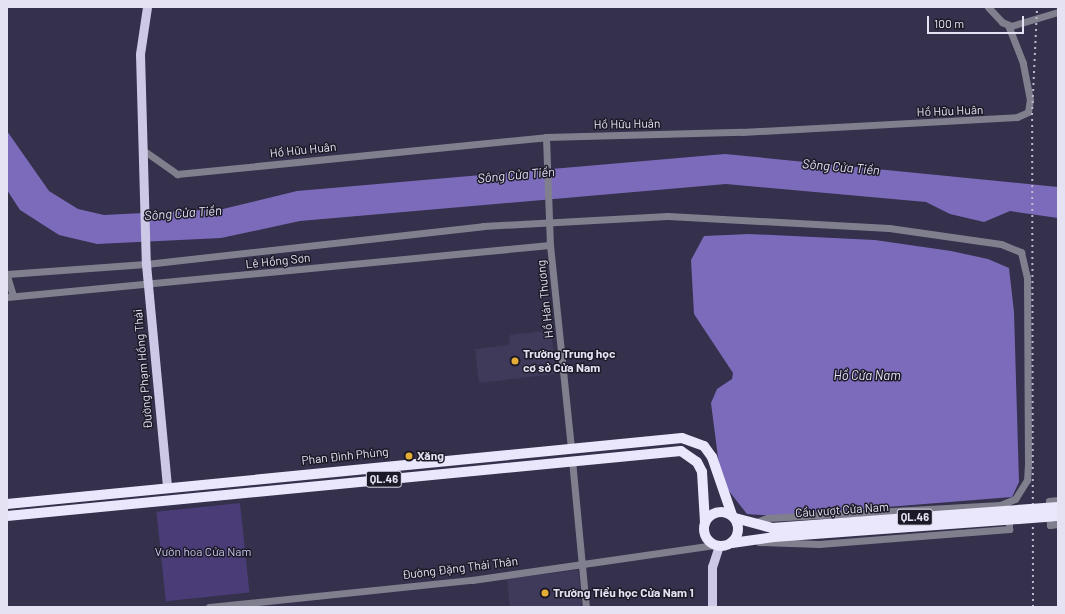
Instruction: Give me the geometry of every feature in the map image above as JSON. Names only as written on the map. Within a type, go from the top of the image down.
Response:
[{"type":"highway","name":"Phan Đình Phùng","points":[[7,504],[571,447],[682,438],[694,440],[704,446],[712,458],[734,517]]},
{"type":"highway","name":"QL.46","points":[[7,516],[572,460],[681,451],[690,454],[702,472],[705,536],[717,546],[742,542],[773,532]]},
{"type":"highway","name":"Cầu vượt Cửa Nam","points":[[773,532],[1058,507]]},
{"type":"highway","name":"QL.46","points":[[705,522],[715,513],[734,517],[750,525],[773,532]]},
{"type":"highway","name":"Cầu vượt Cửa Nam","points":[[773,532],[1058,516]]},
{"type":"highway","name":"QL.46","points":[[732,543],[739,532],[734,517]]},
{"type":"main road","points":[[142,150],[140,54],[147,7]]},
{"type":"main road","name":"Đường Phạm Hồng Thái","points":[[142,150],[146,264],[167,488]]},
{"type":"main road","points":[[571,447],[572,460]]},
{"type":"main road","points":[[350,469],[353,482]]},
{"type":"main road","points":[[149,490],[150,502]]},
{"type":"main road","points":[[36,502],[37,513]]},
{"type":"main road","points":[[712,607],[712,567],[717,546]]},
{"type":"street","points":[[988,7],[1008,25],[1020,25],[1058,12]]},
{"type":"street","name":"Hồ Hữu Huân","points":[[142,150],[177,174],[546,137],[742,132],[1022,116],[1028,112],[1030,100],[1023,63],[1008,25]]},
{"type":"street","name":"Hồ Hán Thương","points":[[546,137],[550,245],[571,447]]},
{"type":"street","points":[[10,296],[7,275],[146,264],[549,219],[668,216],[818,222],[947,236],[1018,249],[1025,258],[1027,277],[1028,463],[1026,484],[1008,504],[1009,528],[819,544],[742,542]]},
{"type":"street","name":"Lê Hồng Sơn","points":[[10,296],[148,285],[550,245]]},
{"type":"street","points":[[572,460],[586,607]]},
{"type":"street","points":[[1058,500],[1049,500],[1050,525],[1058,524]]},
{"type":"street","points":[[750,525],[767,518],[1008,504]]},
{"type":"street","name":"Đường Đặng Thái Thân","points":[[208,607],[472,580],[582,563],[717,546]]},
{"type":"shaded area","name":"Trường Trung học cơ sở Cửa Nam","points":[[551,330],[556,374],[479,383],[475,349],[509,345],[510,335]]},
{"type":"shaded area","name":"Trường Tiểu học Cửa Nam 1","points":[[578,570],[582,607],[510,607],[507,579]]},
{"type":"green space","name":"Vườn hoa Cửa Nam","points":[[240,503],[249,593],[166,601],[156,512]]},
{"type":"water","name":"Sông Cửa Tiền","points":[[7,131],[49,191],[78,209],[104,215],[223,209],[297,191],[725,154],[1058,187],[1058,218],[1010,211],[984,222],[950,214],[926,202],[726,184],[300,221],[221,238],[97,244],[59,235],[20,210],[7,190]]},
{"type":"water","name":"Hồ Cửa Nam","points":[[749,234],[875,240],[951,251],[988,259],[1009,268],[1014,312],[1019,482],[1012,497],[775,516],[747,514],[721,481],[711,403],[717,389],[732,379],[733,373],[694,314],[691,260],[704,236]]},
{"type":"railway","points":[[1033,607],[1032,115],[1037,7]]},
{"type":"place","name":"Trường Trung học cơ sở Cửa Nam","points":[[515,361]]},
{"type":"place","name":"Xăng","points":[[409,456]]},
{"type":"place","name":"Trường Tiểu học Cửa Nam 1","points":[[545,593]]}]
